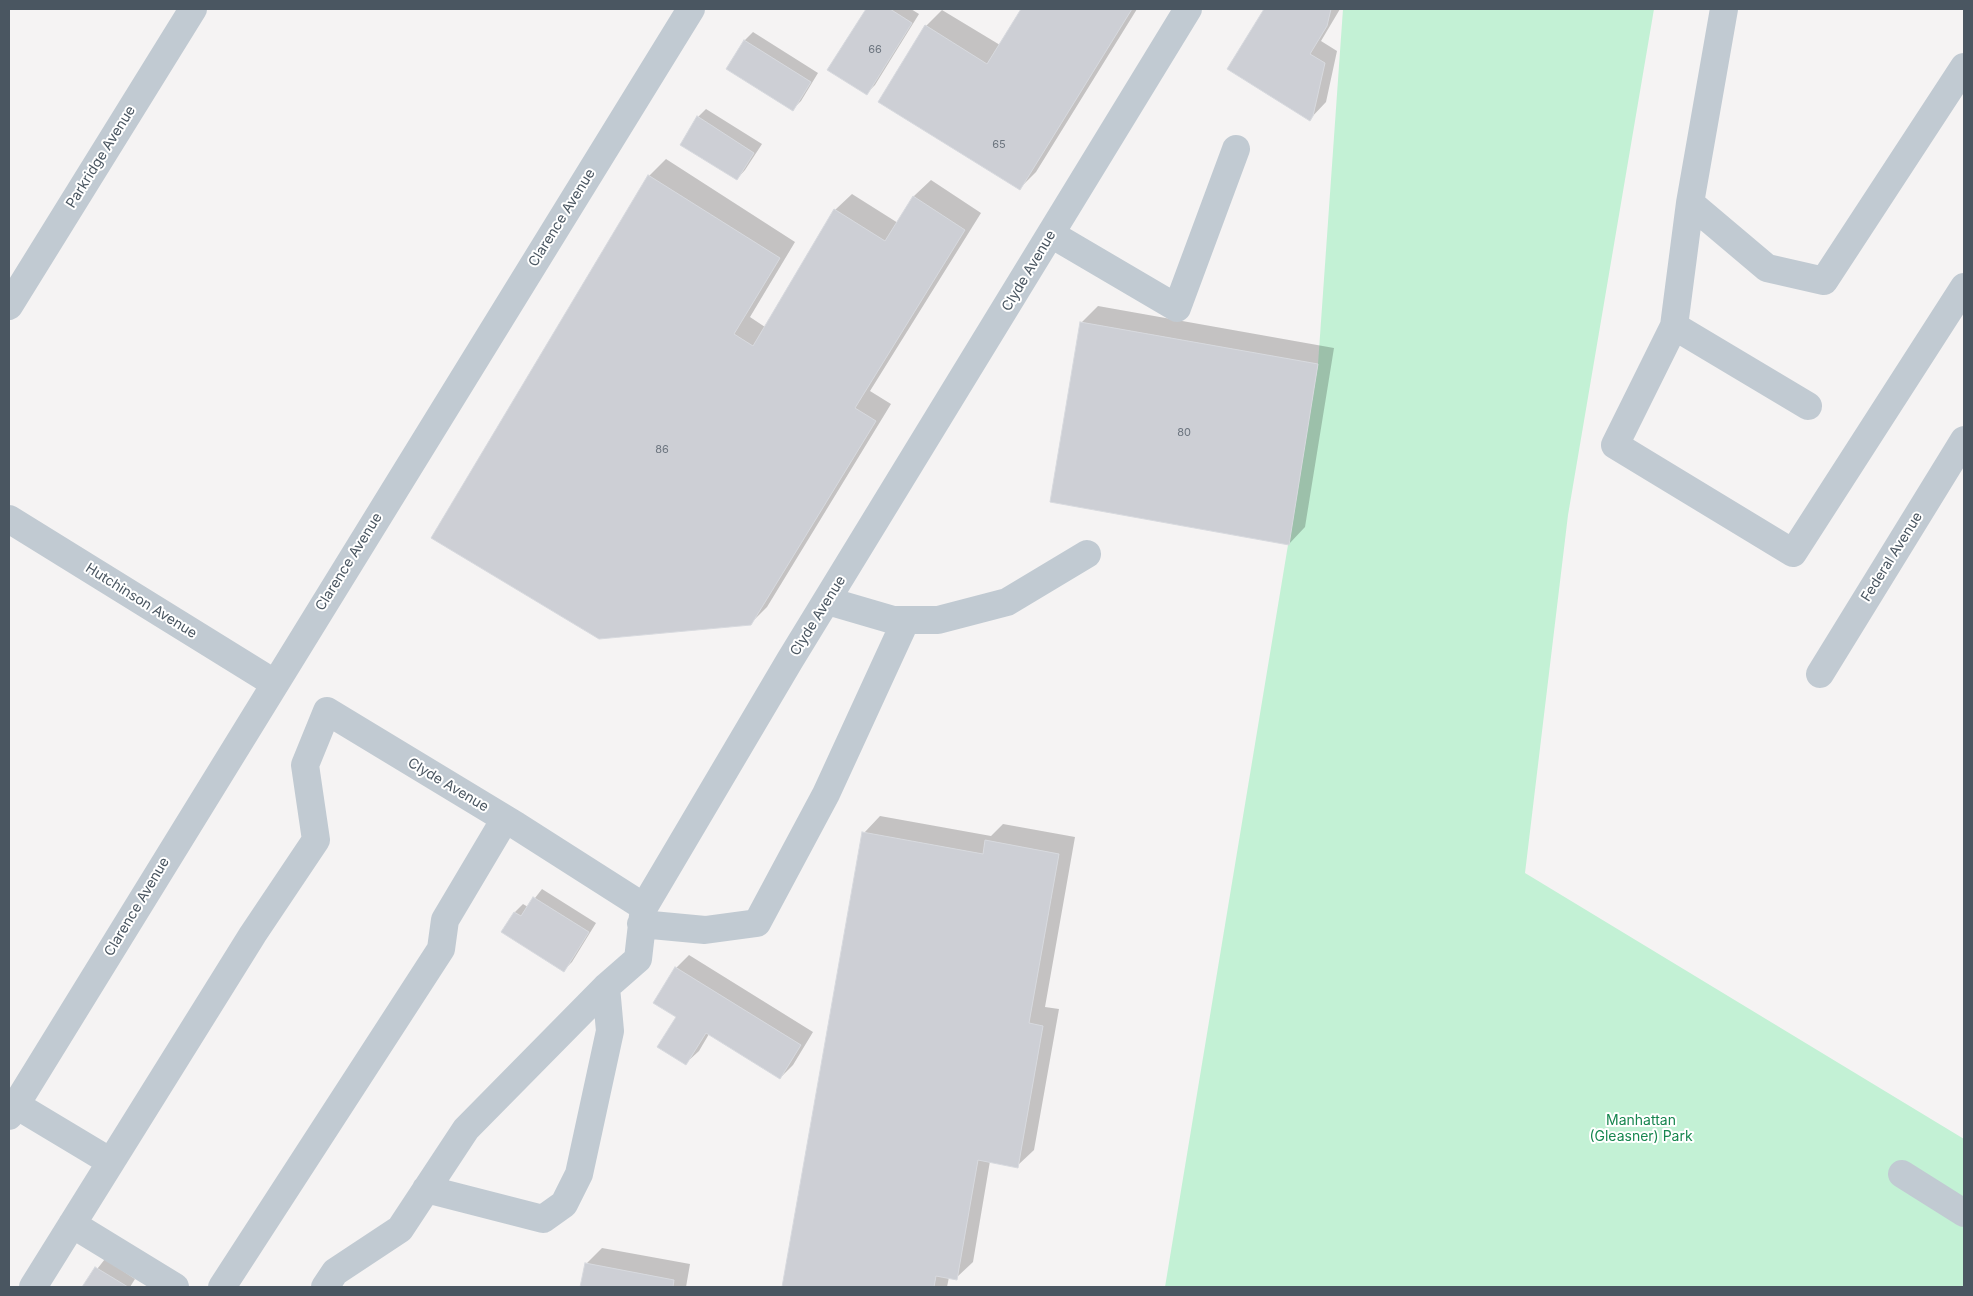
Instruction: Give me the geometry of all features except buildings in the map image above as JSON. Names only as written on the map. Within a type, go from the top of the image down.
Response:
[{"type":"street","name":"Parkridge Avenue","points":[[9,306],[193,9]]},
{"type":"street","name":"Clarence Avenue","points":[[12,1111],[691,9]]},
{"type":"street","name":"Clyde Avenue","points":[[111,1162],[253,934],[316,840],[305,765],[327,711],[505,819],[642,916],[828,601],[1188,9]]},
{"type":"street","points":[[1724,9],[1690,203],[1674,326],[1615,445],[1793,553],[1964,287]]},
{"type":"street","points":[[1690,203],[1767,268],[1824,281],[1964,67]]},
{"type":"street","points":[[1051,234],[1177,308],[1236,149]]},
{"type":"street","points":[[1674,326],[1808,406]]},
{"type":"street","name":"Federal Avenue","points":[[1820,674],[1964,440]]},
{"type":"street","name":"Hutchinson Avenue","points":[[9,520],[274,683]]},
{"type":"street","points":[[828,601],[893,620],[938,620],[1008,602],[1087,554]]},
{"type":"street","points":[[325,1287],[335,1272],[400,1229],[466,1129],[606,987],[638,959],[642,916],[705,930],[757,923],[826,794],[906,620]]},
{"type":"street","points":[[222,1287],[441,949],[445,920],[505,819]]},
{"type":"street","points":[[426,1189],[543,1219],[564,1204],[579,1174],[610,1031],[606,987]]},
{"type":"street","points":[[12,1111],[111,1162],[72,1224],[45,1283]]},
{"type":"street","points":[[1902,1174],[1964,1212]]},
{"type":"street","points":[[72,1224],[175,1287]]},
{"type":"green space","name":"Manhattan (Gleasner) Park","points":[[1343,9],[1654,9],[1568,515],[1525,873],[1964,1139],[1964,1287],[1165,1287],[1318,364]]}]
